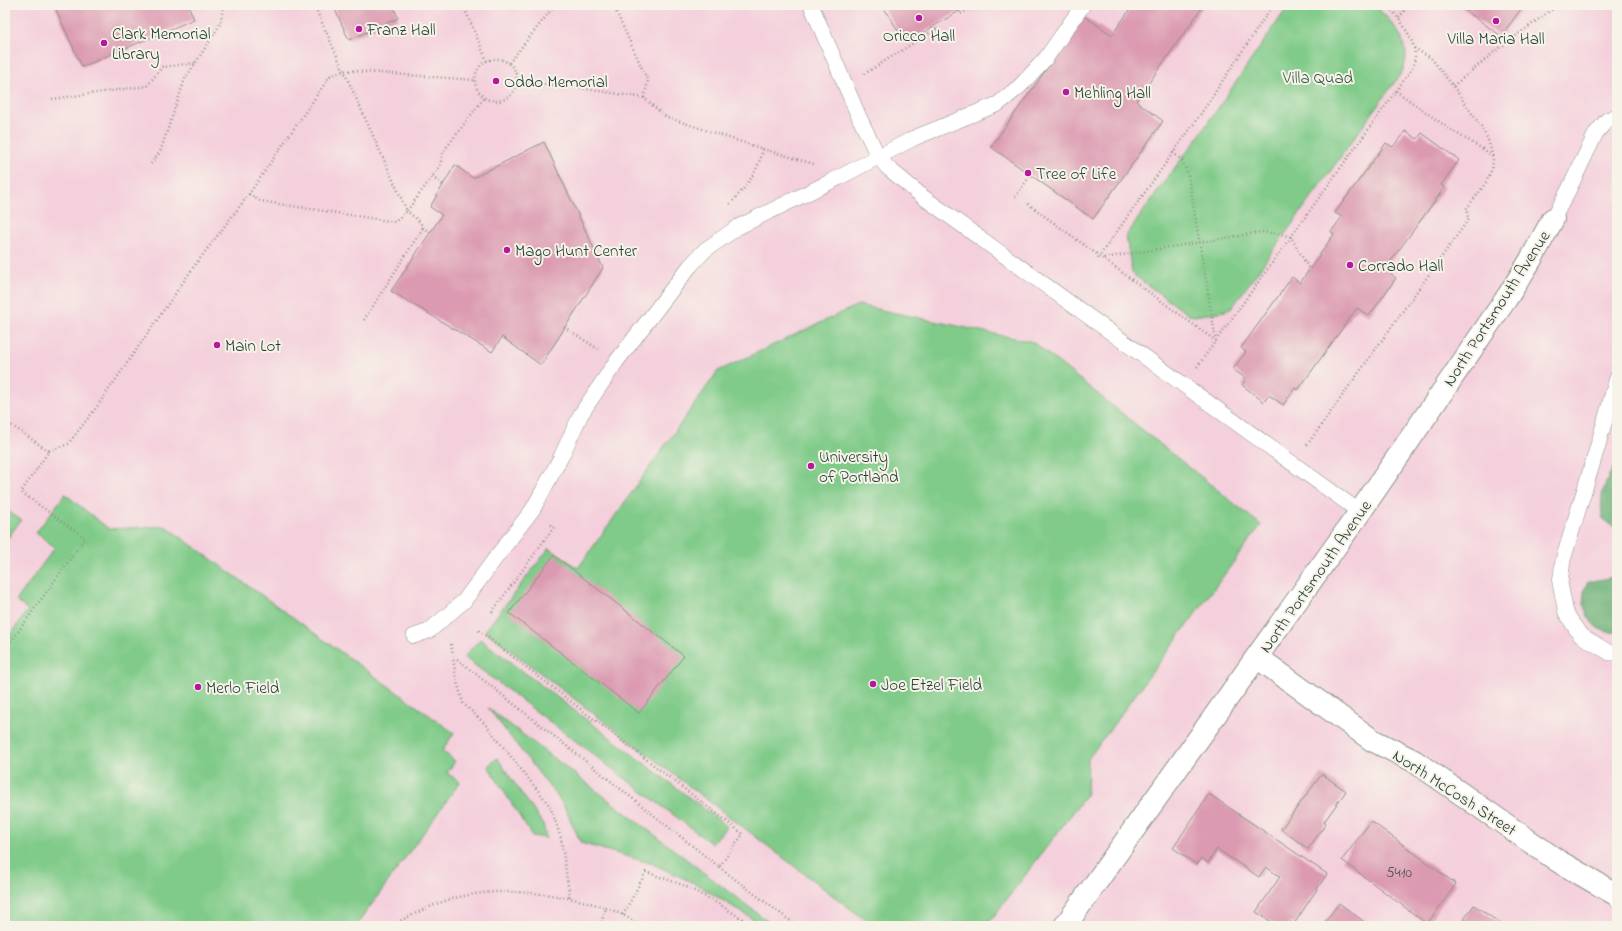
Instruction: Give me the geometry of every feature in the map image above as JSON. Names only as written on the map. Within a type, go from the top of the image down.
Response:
[{"type":"street","name":"North Portsmouth Avenue","points":[[1065,926],[1360,512],[1508,296],[1530,261],[1553,219]]},
{"type":"street","name":"North McCosh Street","points":[[1257,657],[1372,740],[1414,760],[1558,861],[1617,895]]},
{"type":"lane","points":[[811,5],[858,117],[878,156],[887,167],[923,197],[1360,512]]},
{"type":"lane","points":[[414,636],[429,631],[464,601],[533,510],[561,457],[581,414],[616,362],[690,266],[705,250],[738,227],[838,178],[914,138],[998,104],[1020,86],[1046,58],[1083,5]]},
{"type":"lane","points":[[1553,219],[1596,133],[1607,120],[1617,116]]},
{"type":"lane","points":[[1617,378],[1563,560],[1560,583],[1566,613],[1580,635],[1610,652],[1617,653]]},
{"type":"path","points":[[151,164],[160,152],[185,79],[220,24],[224,5]]},
{"type":"path","points":[[314,5],[407,211],[420,222],[423,228],[430,232]]},
{"type":"path","points":[[463,5],[487,61]]},
{"type":"path","points":[[509,64],[555,5]]},
{"type":"path","points":[[613,5],[648,81],[644,98]]},
{"type":"path","points":[[959,11],[960,14],[978,5]]},
{"type":"path","points":[[1098,257],[1174,152],[1273,5]]},
{"type":"path","points":[[1184,386],[1412,69],[1416,55],[1414,48],[1399,18],[1386,5]]},
{"type":"path","points":[[1399,18],[1408,5]]},
{"type":"path","points":[[1453,86],[1498,49],[1558,5]]},
{"type":"path","points":[[845,86],[936,29],[934,26]]},
{"type":"path","points":[[1308,445],[1468,220],[1467,208],[1490,177],[1494,164],[1488,140],[1482,128],[1453,86],[1431,58],[1414,48]]},
{"type":"path","points":[[494,59],[502,60],[509,64],[516,74],[516,88],[507,98],[499,102],[492,102],[484,98],[476,88],[474,80],[479,67],[487,61],[494,59]]},
{"type":"path","points":[[52,99],[147,86],[162,67],[196,63]]},
{"type":"path","points":[[5,650],[85,538],[21,492],[50,451],[68,444],[96,408],[195,265],[249,194],[330,76],[343,71],[353,71],[474,80]]},
{"type":"path","points":[[516,82],[566,86],[644,98],[666,116],[763,149],[791,156]]},
{"type":"path","points":[[1396,91],[1493,157]]},
{"type":"path","points":[[249,194],[260,202],[396,222],[407,211],[440,166],[443,152],[484,98]]},
{"type":"path","points":[[726,207],[747,185],[753,176],[761,158],[763,149]]},
{"type":"path","points":[[1174,152],[1182,160],[1186,168],[1216,341]]},
{"type":"path","points":[[1015,197],[1031,175]]},
{"type":"path","points":[[432,177],[443,185]]},
{"type":"path","points":[[1028,204],[1098,257],[1104,258],[1262,232],[1291,237],[1309,269]]},
{"type":"path","points":[[364,320],[423,228]]},
{"type":"path","points":[[1104,258],[1216,341]]},
{"type":"path","points":[[564,327],[616,362]]},
{"type":"path","points":[[5,421],[50,451]]},
{"type":"path","points":[[492,612],[554,527],[533,510]]},
{"type":"path","points":[[436,625],[451,644],[456,678],[463,703],[486,725],[550,806],[560,838],[570,899]]},
{"type":"path","points":[[478,630],[743,834],[719,867]]},
{"type":"path","points":[[456,659],[719,867],[797,926]]},
{"type":"path","points":[[623,915],[646,872],[683,885],[718,904],[753,926]]},
{"type":"path","points":[[390,926],[436,904],[464,896],[505,891],[546,894],[606,908],[623,915],[641,926]]},
{"type":"path","points":[[600,926],[606,908]]},
{"type":"shaded area","name":"University of Portland","points":[[5,5],[1617,5],[1617,926],[5,926]]},
{"type":"green space","name":"Villa Quad","points":[[1289,5],[1374,5],[1395,27],[1404,44],[1406,53],[1402,72],[1233,306],[1225,311],[1194,316],[1189,315],[1132,273],[1126,236],[1166,179],[1194,143]]},
{"type":"green space","name":"Joe Etzel Field","points":[[858,305],[1033,342],[1261,525],[1088,759],[1087,794],[988,924],[972,926],[873,926],[485,631],[549,548],[578,568],[718,371]]},
{"type":"green space","points":[[1617,461],[1617,528],[1603,520],[1601,503],[1606,482]]},
{"type":"green space","name":"Merlo Field","points":[[65,494],[109,529],[165,526],[454,733],[442,751],[455,761],[447,773],[460,782],[356,926],[5,926],[5,642],[28,610],[16,601],[55,547],[36,533]]},
{"type":"green space","points":[[5,509],[21,520],[5,542]]},
{"type":"green space","points":[[1613,577],[1617,578],[1617,632],[1608,632],[1593,624],[1588,616],[1583,599],[1584,590],[1588,582]]},
{"type":"green space","points":[[480,639],[727,826],[712,844],[464,657]]},
{"type":"green space","points":[[488,708],[774,926],[764,926],[698,885],[653,864],[581,843],[563,804]]},
{"type":"green space","points":[[497,758],[543,824],[546,838],[532,836],[488,766]]},
{"type":"building","name":"Clark Memorial Library","points":[[54,5],[188,5],[194,19],[82,67]]},
{"type":"building","name":"Franz Hall","points":[[333,5],[393,5],[398,18],[349,40]]},
{"type":"building","name":"Oricco Hall","points":[[882,5],[969,5],[906,43]]},
{"type":"building","name":"Mehling Hall","points":[[1133,5],[1204,5],[1136,101],[1163,121],[1093,219],[991,147],[1084,16],[1112,35]]},
{"type":"building","name":"Villa Maria Hall","points":[[1458,5],[1524,5],[1501,36]]},
{"type":"building","name":"Corrado Hall","points":[[1405,131],[1417,139],[1422,133],[1459,160],[1441,185],[1445,187],[1385,269],[1396,278],[1369,316],[1357,308],[1298,390],[1295,388],[1283,405],[1269,395],[1264,402],[1242,385],[1246,379],[1233,369],[1246,352],[1241,348],[1292,277],[1300,283],[1334,234],[1331,232],[1342,217],[1335,213],[1386,143],[1393,147]]},
{"type":"building","name":"Mago Hunt Center","points":[[544,142],[603,268],[541,365],[502,337],[492,352],[391,291],[442,215],[430,207],[455,165],[473,178]]},
{"type":"building","points":[[554,555],[684,656],[639,713],[509,613]]},
{"type":"building","points":[[1322,774],[1346,791],[1324,822],[1326,824],[1308,849],[1281,829]]},
{"type":"building","points":[[1209,794],[1327,874],[1294,924],[1290,922],[1287,926],[1278,926],[1256,912],[1280,877],[1266,867],[1259,877],[1217,849],[1208,863],[1201,858],[1197,865],[1173,848]]},
{"type":"building","points":[[1371,821],[1456,884],[1427,924],[1342,860]]},
{"type":"building","points":[[1339,903],[1370,926],[1322,926]]},
{"type":"building","points":[[1474,905],[1504,926],[1459,926]]},
{"type":"place","name":"Oricco Hall","points":[[919,18]]},
{"type":"place","name":"Villa Maria Hall","points":[[1496,21]]},
{"type":"place","name":"Franz Hall","points":[[359,29]]},
{"type":"place","name":"Clark Memorial Library","points":[[104,43]]},
{"type":"place","name":"Oddo Memorial","points":[[496,81]]},
{"type":"place","name":"Mehling Hall","points":[[1066,92]]},
{"type":"place","name":"Tree of Life","points":[[1028,173]]},
{"type":"place","name":"Mago Hunt Center","points":[[507,250]]},
{"type":"place","name":"Corrado Hall","points":[[1350,265]]},
{"type":"place","name":"Main Lot","points":[[217,345]]},
{"type":"place","name":"University of Portland","points":[[811,466]]},
{"type":"place","name":"Joe Etzel Field","points":[[873,684]]},
{"type":"place","name":"Merlo Field","points":[[198,687]]}]
